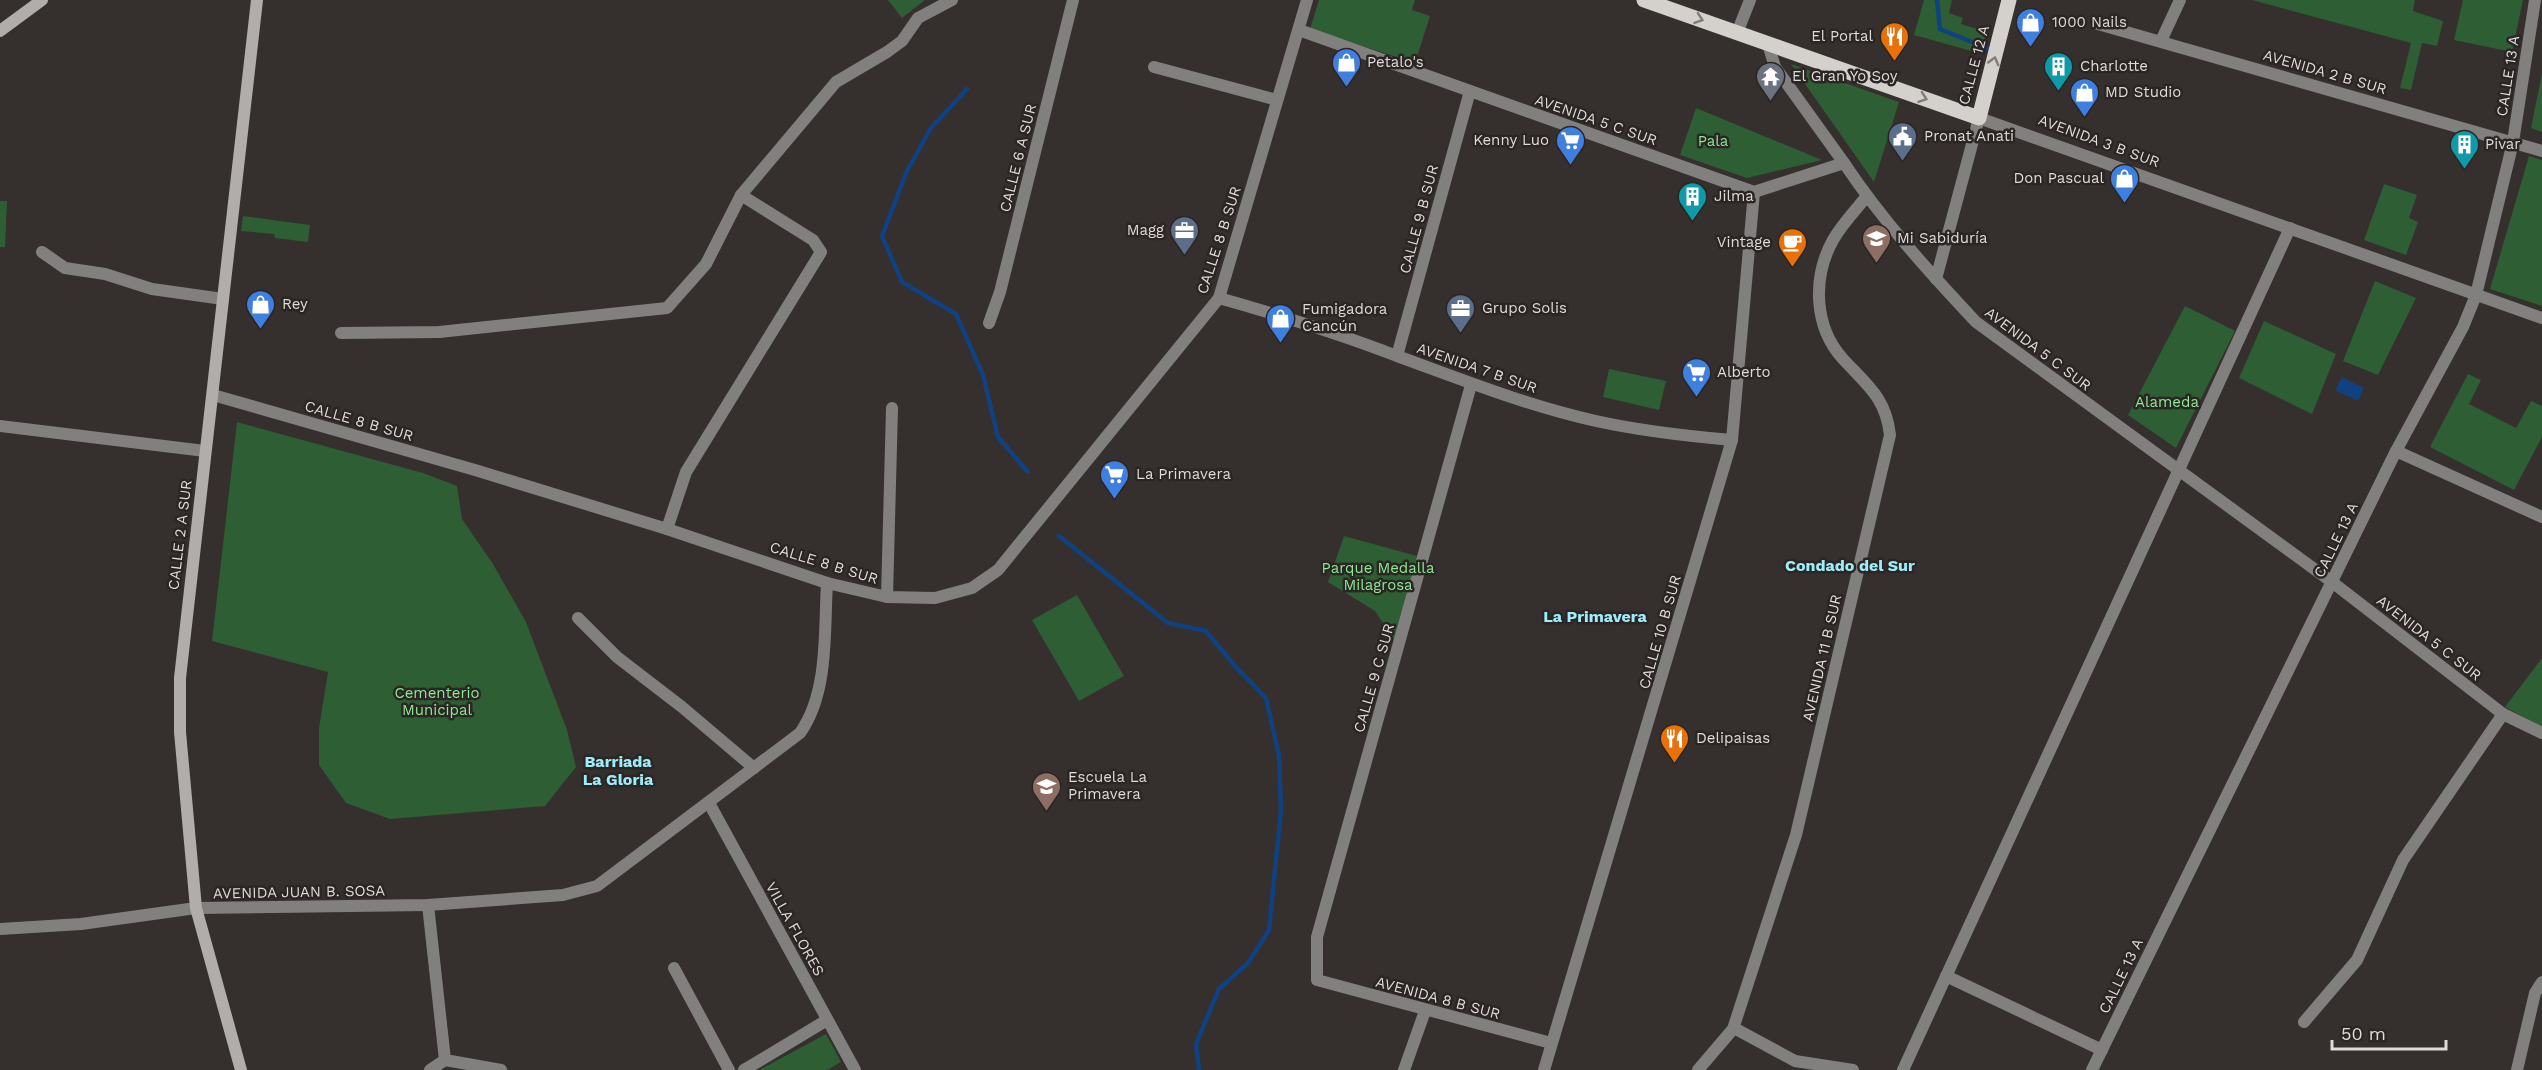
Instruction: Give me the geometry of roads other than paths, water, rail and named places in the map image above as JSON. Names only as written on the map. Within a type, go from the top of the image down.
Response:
[{"type":"main road","points":[[0,31],[42,0]]},
{"type":"main road","name":"CALLE 2 A SUR","points":[[241,1070],[196,908],[180,732],[180,678],[257,0]]},
{"type":"main road","name":"AVENIDA 3 B SUR","points":[[1644,0],[1979,118]]},
{"type":"main road","name":"CALLE 12 A","points":[[1979,118],[2010,0]]},
{"type":"main road","points":[[1948,107],[1969,103],[1986,90]]},
{"type":"street","points":[[341,333],[439,332],[667,308],[706,264],[741,195],[837,82],[902,41],[918,18],[952,0]]},
{"type":"street","name":"CALLE 6 A SUR","points":[[989,323],[1000,292],[1073,0]]},
{"type":"street","name":"CALLE 8 B SUR","points":[[213,395],[475,470],[667,529],[827,583],[887,597],[935,598],[972,588],[998,570],[1219,298],[1307,0]]},
{"type":"street","points":[[1737,33],[1750,0]]},
{"type":"street","points":[[2162,41],[2180,0]]},
{"type":"street","name":"CALLE 13 A","points":[[2092,1070],[2396,451],[2463,327],[2476,295],[2512,142],[2535,0]]},
{"type":"street","name":"AVENIDA 2 B SUR","points":[[2098,24],[2542,151]]},
{"type":"street","name":"AVENIDA 5 C SUR","points":[[1299,30],[1755,192]]},
{"type":"street","name":"AVENIDA 5 C SUR","points":[[1768,44],[1775,67],[1866,197],[1976,322],[2332,582],[2503,714],[2542,733]]},
{"type":"street","points":[[1154,67],[1277,100]]},
{"type":"street","name":"CALLE 9 B SUR","points":[[1397,356],[1470,91]]},
{"type":"street","name":"AVENIDA 3 B SUR","points":[[1979,118],[2542,318]]},
{"type":"street","name":"CALLE 12 A","points":[[1936,279],[1979,118]]},
{"type":"street","points":[[1755,192],[1844,163]]},
{"type":"street","name":"CALLE 10 B SUR","points":[[1544,1070],[1732,440],[1755,192]]},
{"type":"street","points":[[667,529],[686,472],[821,252],[813,240],[741,195]]},
{"type":"street","name":"AVENIDA 11 B SUR","points":[[1698,1070],[1734,1028],[1796,835],[1890,435],[1888,414],[1869,387],[1834,348],[1825,331],[1820,311],[1819,291],[1826,256],[1840,228],[1866,197]]},
{"type":"street","points":[[1903,1070],[2290,228]]},
{"type":"street","points":[[42,252],[65,268],[105,274],[152,289],[223,299]]},
{"type":"street","name":"AVENIDA 7 B SUR","points":[[1219,298],[1308,324],[1471,385],[1597,422],[1669,435],[1732,440]]},
{"type":"street","name":"CALLE 9 C SUR","points":[[1317,980],[1317,937],[1471,385]]},
{"type":"street","points":[[887,597],[892,408]]},
{"type":"street","points":[[0,426],[205,452]]},
{"type":"street","points":[[2396,451],[2542,518]]},
{"type":"street","points":[[709,803],[800,733],[811,717],[824,651],[827,583]]},
{"type":"street","points":[[578,618],[617,657],[682,707],[754,768]]},
{"type":"street","points":[[2304,1022],[2357,960],[2403,860],[2503,714]]},
{"type":"street","name":"AVENIDA JUAN B. SOSA","points":[[0,929],[81,924],[196,908],[428,905],[563,895],[597,886],[709,803]]},
{"type":"street","name":"VILLA FLORES","points":[[709,803],[855,1070]]},
{"type":"street","points":[[428,905],[445,1060]]},
{"type":"street","points":[[674,968],[729,1070]]},
{"type":"street","points":[[1946,976],[2102,1050]]},
{"type":"street","name":"AVENIDA 8 B SUR","points":[[1317,980],[1425,1011],[1551,1043]]},
{"type":"street","points":[[2517,1070],[2535,993],[2542,982]]},
{"type":"street","points":[[1404,1070],[1425,1011]]},
{"type":"street","points":[[744,1070],[827,1020]]},
{"type":"street","points":[[1734,1028],[1795,1061],[1853,1070]]},
{"type":"street","points":[[430,1070],[445,1060],[501,1070]]},
{"type":"water","points":[[2342,377],[2364,388],[2358,401],[2335,390]]},
{"type":"waterway","points":[[1937,0],[1940,29],[1989,49]]},
{"type":"waterway","points":[[967,89],[931,128],[907,171],[882,236],[902,282],[956,314],[983,375],[998,437],[1028,472]]},
{"type":"waterway","points":[[1059,536],[1168,623],[1206,631],[1234,665],[1266,698],[1279,755],[1281,810],[1269,930],[1248,963],[1219,989],[1196,1044],[1199,1070]]},
{"type":"place","name":"1000 Nails","points":[[2031,48]]},
{"type":"place","name":"El Portal","points":[[1894,62]]},
{"type":"place","name":"Petalo's","points":[[1346,88]]},
{"type":"place","name":"Charlotte","points":[[2059,92]]},
{"type":"place","name":"El Gran Yo Soy","points":[[1771,102]]},
{"type":"place","name":"MD Studio","points":[[2084,118]]},
{"type":"place","name":"Pronat Anati","points":[[1903,162]]},
{"type":"place","name":"Kenny Luo","points":[[1570,166]]},
{"type":"place","name":"Pivar","points":[[2464,170]]},
{"type":"place","name":"Don Pascual","points":[[2125,204]]},
{"type":"place","name":"Jilma","points":[[1693,222]]},
{"type":"place","name":"Magg","points":[[1185,256]]},
{"type":"place","name":"Mi Sabiduría","points":[[1876,264]]},
{"type":"place","name":"Vintage","points":[[1792,268]]},
{"type":"place","name":"Rey","points":[[261,330]]},
{"type":"place","name":"Grupo Solis","points":[[1461,334]]},
{"type":"place","name":"Fumigadora Cancún","points":[[1281,344]]},
{"type":"place","name":"Alberto","points":[[1696,398]]},
{"type":"place","name":"La Primavera","points":[[1115,500]]},
{"type":"place","name":"Delipaisas","points":[[1675,764]]},
{"type":"place","name":"Escuela La Primavera","points":[[1047,812]]},
{"type":"district","name":"Condado del Sur","points":[[1850,565]]},
{"type":"district","name":"La Primavera","points":[[1595,616]]},
{"type":"district","name":"Barriada La Gloria","points":[[618,770]]},
{"type":"park label","name":"Pala","points":[[1713,141]]},
{"type":"park label","name":"Alameda","points":[[2167,402]]},
{"type":"park label","name":"Parque Medalla Milagrosa","points":[[1378,576]]},
{"type":"park label","name":"Cementerio Municipal","points":[[437,702]]}]
